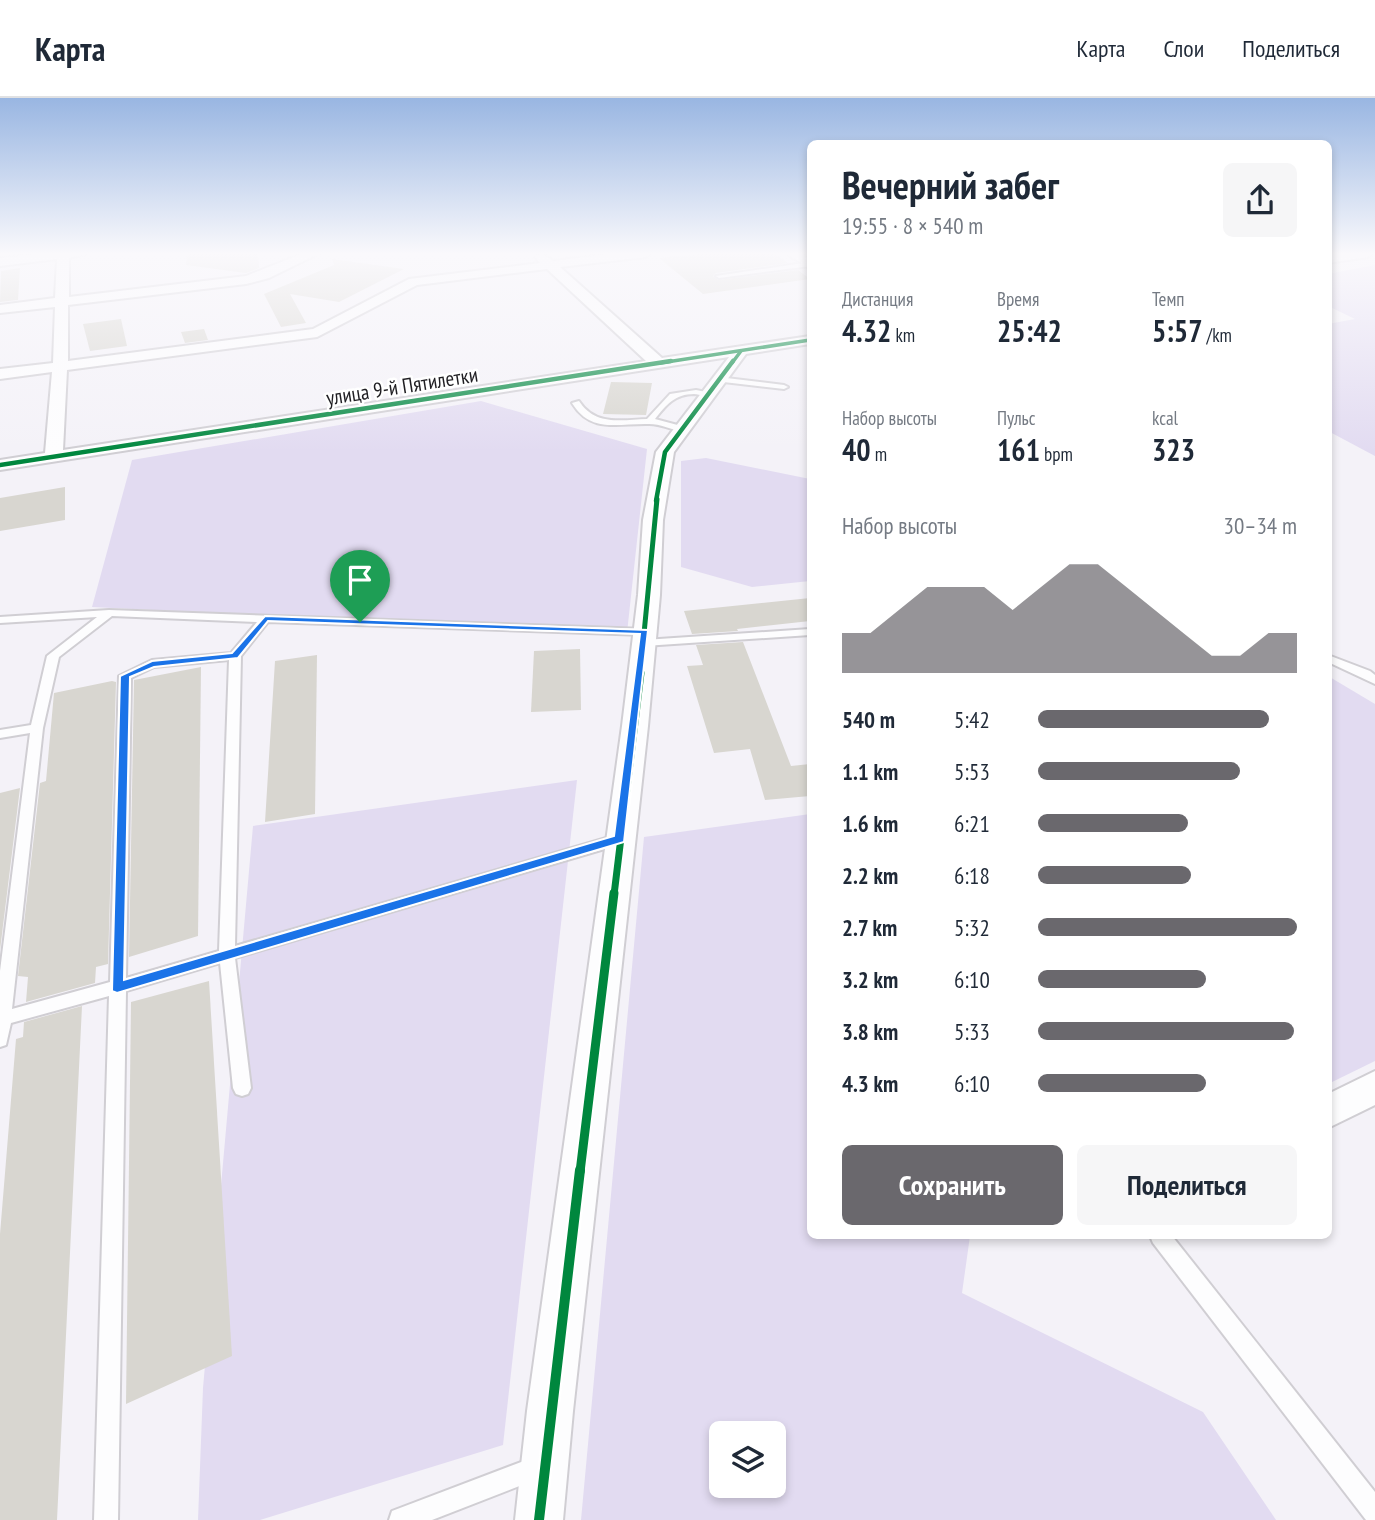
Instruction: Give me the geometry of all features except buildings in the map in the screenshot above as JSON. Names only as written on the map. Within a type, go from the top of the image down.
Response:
[{"type":"street","points":[[54,457],[61,319]]},
{"type":"street","points":[[0,374],[317,333],[343,319]]},
{"type":"street","points":[[609,319],[659,364]]},
{"type":"street","name":"улица 9-й Пятилетки","points":[[0,465],[807,340]]},
{"type":"street","points":[[539,1520],[644,637],[653,520],[665,452],[740,351]]},
{"type":"street","points":[[1332,1107],[1375,1087]]},
{"type":"lane","points":[[649,421],[669,397],[685,391],[713,386],[784,387]]},
{"type":"lane","points":[[576,403],[580,412],[591,420],[614,423],[649,421],[681,429]]},
{"type":"lane","points":[[0,620],[109,613],[644,637],[807,632]]},
{"type":"lane","points":[[0,1040],[37,728],[53,656],[109,613]]},
{"type":"lane","points":[[242,1088],[227,955],[235,656],[265,618]]},
{"type":"lane","points":[[106,1520],[125,676],[152,664],[235,656]]},
{"type":"lane","points":[[1332,660],[1375,680]]},
{"type":"lane","points":[[0,734],[37,728]]},
{"type":"lane","points":[[1,1018],[117,987],[620,839]]},
{"type":"lane","points":[[1162,1239],[1375,1511]]},
{"type":"lane","points":[[401,1520],[545,1465]]},
{"type":"shaded area","points":[[1375,319],[1375,456],[1332,433],[1332,323]]},
{"type":"shaded area","points":[[481,401],[647,449],[627,633],[92,607],[132,460]]},
{"type":"shaded area","points":[[706,458],[807,478],[807,581],[752,587],[681,567],[681,461]]},
{"type":"shaded area","points":[[1332,678],[1375,704],[1375,1061],[1332,1082]]},
{"type":"shaded area","points":[[577,780],[503,1445],[260,1520],[198,1520],[203,1388],[253,826]]},
{"type":"shaded area","points":[[807,814],[807,1239],[970,1239],[962,1293],[1203,1412],[1276,1520],[581,1520],[644,837]]},
{"type":"cycle path","points":[[0,465],[807,340]]},
{"type":"cycle path","points":[[539,1520],[550,1411],[635,726],[649,595],[653,520],[665,452],[741,351]]},
{"type":"route","points":[[265,618],[360,622],[645,632],[620,839],[117,987],[125,676],[152,664],[235,656],[265,618]]}]
